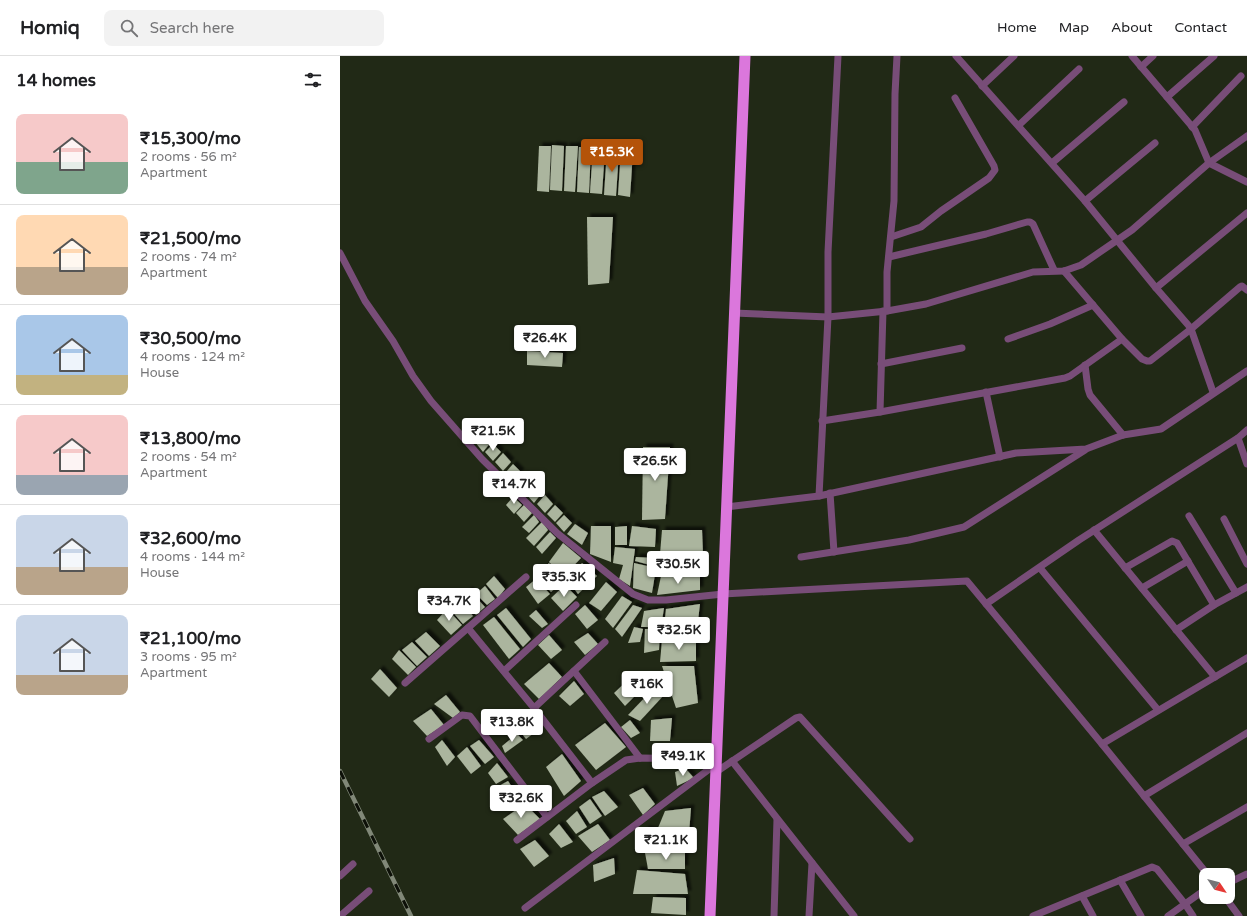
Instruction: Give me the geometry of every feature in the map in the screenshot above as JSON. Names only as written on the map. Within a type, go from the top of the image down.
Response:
[{"type":"highway","points":[[710,916],[745,56]]},
{"type":"street","points":[[819,496],[828,317],[828,252],[838,56]]},
{"type":"street","points":[[880,412],[881,364],[887,272],[894,201],[895,94],[897,56]]},
{"type":"street","points":[[956,56],[982,86],[1019,124],[1118,240],[1191,329],[1213,392]]},
{"type":"street","points":[[982,86],[1014,56]]},
{"type":"street","points":[[1132,56],[1192,127],[1209,163],[1247,182]]},
{"type":"street","points":[[1141,67],[1153,56]]},
{"type":"street","points":[[1167,97],[1214,56]]},
{"type":"street","points":[[1019,124],[1079,69]]},
{"type":"street","points":[[1192,127],[1241,76]]},
{"type":"street","points":[[891,237],[921,227],[941,211],[989,178],[995,170],[955,98]]},
{"type":"street","points":[[1052,163],[1124,102]]},
{"type":"street","points":[[734,313],[828,317],[885,311],[926,304],[1033,272],[1054,270],[1064,271],[1081,265],[1132,230],[1209,163],[1247,136]]},
{"type":"street","points":[[1085,201],[1155,143]]},
{"type":"street","points":[[1156,288],[1247,213]]},
{"type":"street","points":[[889,257],[1030,222],[1033,224],[1054,270]]},
{"type":"street","points":[[340,253],[365,301],[393,341],[413,376],[431,401],[482,459],[557,533],[633,594],[648,600],[666,600],[723,594],[967,581],[1202,868]]},
{"type":"street","points":[[1064,271],[1122,339],[1147,362],[1191,329],[1240,287],[1242,286],[1247,290]]},
{"type":"street","points":[[1008,339],[1050,324],[1093,305]]},
{"type":"street","points":[[822,421],[880,412],[1065,378],[1122,339]]},
{"type":"street","points":[[881,364],[962,348]]},
{"type":"street","points":[[1085,365],[1089,392],[1123,435]]},
{"type":"street","points":[[800,557],[910,540],[964,527],[1086,450],[1123,435],[1161,429],[1213,392],[1247,371]]},
{"type":"street","points":[[986,392],[1000,457]]},
{"type":"street","points":[[986,604],[1094,530],[1238,438],[1247,430]]},
{"type":"street","points":[[1238,438],[1246,456],[1247,464]]},
{"type":"street","points":[[726,507],[819,496],[1016,453],[1086,450]]},
{"type":"street","points":[[830,493],[834,552]]},
{"type":"street","points":[[1189,516],[1236,593]]},
{"type":"street","points":[[1224,520],[1247,564]]},
{"type":"street","points":[[1094,530],[1215,676]]},
{"type":"street","points":[[1125,568],[1174,541],[1177,543],[1214,605]]},
{"type":"street","points":[[1142,588],[1188,561]]},
{"type":"street","points":[[1040,568],[1158,710]]},
{"type":"street","points":[[405,683],[526,577]]},
{"type":"street","points":[[1176,630],[1214,605],[1247,587]]},
{"type":"street","points":[[504,671],[576,605]]},
{"type":"street","points":[[468,628],[534,708],[592,783]]},
{"type":"street","points":[[534,708],[605,642]]},
{"type":"street","points":[[1102,744],[1247,658]]},
{"type":"street","points":[[574,671],[640,758]]},
{"type":"street","points":[[429,739],[462,715],[470,716],[547,817]]},
{"type":"street","points":[[517,840],[592,783],[626,760],[640,758],[716,765],[732,761],[796,718],[800,717],[910,839]]},
{"type":"street","points":[[1144,796],[1247,733]]},
{"type":"street","points":[[732,761],[854,916]]},
{"type":"street","points":[[525,908],[716,765]]},
{"type":"street","points":[[1183,844],[1247,807]]},
{"type":"street","points":[[774,916],[777,819]]},
{"type":"street","points":[[810,916],[812,862]]},
{"type":"street","points":[[340,876],[353,864]]},
{"type":"street","points":[[1034,916],[1149,868],[1155,867],[1193,916]]},
{"type":"street","points":[[1235,880],[1247,874]]},
{"type":"street","points":[[1120,880],[1141,916]]},
{"type":"street","points":[[340,916],[369,891]]},
{"type":"street","points":[[1168,916],[1199,894]]},
{"type":"street","points":[[1082,896],[1093,916]]},
{"type":"street","points":[[1230,904],[1239,916]]},
{"type":"building","points":[[552,145],[564,146],[562,191],[550,190]]},
{"type":"building","points":[[539,146],[551,146],[549,192],[537,191]]},
{"type":"building","points":[[566,146],[578,146],[575,192],[564,191]]},
{"type":"building","points":[[579,147],[591,147],[589,193],[577,192]]},
{"type":"building","points":[[593,148],[605,149],[602,194],[590,193]]},
{"type":"building","points":[[607,150],[619,151],[616,196],[604,195]]},
{"type":"building","points":[[621,150],[633,151],[630,197],[618,195]]},
{"type":"building","points":[[587,217],[613,217],[609,283],[588,285]]},
{"type":"building","points":[[527,351],[563,353],[562,367],[527,365]]},
{"type":"building","points":[[472,423],[480,432],[473,441],[465,432]]},
{"type":"building","points":[[483,434],[491,442],[483,452],[475,442]]},
{"type":"building","points":[[493,444],[501,452],[493,461],[485,452]]},
{"type":"building","points":[[643,447],[670,447],[665,519],[642,520]]},
{"type":"building","points":[[503,453],[511,462],[503,471],[495,462]]},
{"type":"building","points":[[513,464],[521,472],[514,481],[506,472]]},
{"type":"building","points":[[524,474],[532,483],[524,492],[516,483]]},
{"type":"building","points":[[533,486],[541,494],[534,503],[526,494]]},
{"type":"building","points":[[545,495],[553,504],[545,513],[537,504]]},
{"type":"building","points":[[513,497],[522,505],[514,514],[506,505]]},
{"type":"building","points":[[524,505],[532,513],[524,522],[516,513]]},
{"type":"building","points":[[555,505],[563,513],[555,522],[547,514]]},
{"type":"building","points":[[534,515],[539,522],[529,533],[522,527]]},
{"type":"building","points":[[564,515],[572,523],[564,532],[556,523]]},
{"type":"building","points":[[542,522],[548,530],[534,546],[526,538]]},
{"type":"building","points":[[575,524],[588,533],[582,545],[567,534]]},
{"type":"building","points":[[591,526],[611,526],[611,562],[590,554]]},
{"type":"building","points":[[627,526],[627,545],[615,545],[615,527]]},
{"type":"building","points":[[632,526],[656,529],[655,547],[629,546]]},
{"type":"building","points":[[662,530],[702,530],[703,554],[660,554]]},
{"type":"building","points":[[550,532],[556,538],[542,554],[536,547]]},
{"type":"building","points":[[563,543],[581,558],[564,576],[549,562]]},
{"type":"building","points":[[615,547],[635,549],[630,586],[619,579],[623,565],[613,563]]},
{"type":"building","points":[[636,557],[654,558],[654,566],[635,561]]},
{"type":"building","points":[[661,557],[699,558],[700,573],[661,574]]},
{"type":"building","points":[[549,563],[564,581],[551,592],[536,575]]},
{"type":"building","points":[[582,563],[597,576],[578,594],[567,579]]},
{"type":"building","points":[[634,563],[656,568],[652,593],[633,588]]},
{"type":"building","points":[[494,576],[505,589],[498,598],[486,584]]},
{"type":"building","points":[[661,576],[700,577],[700,590],[657,595]]},
{"type":"building","points":[[536,579],[550,594],[538,604],[526,587]]},
{"type":"building","points":[[606,582],[617,592],[601,611],[589,603]]},
{"type":"building","points":[[565,585],[577,597],[563,611],[551,598]]},
{"type":"building","points":[[485,586],[495,599],[487,605],[476,594]]},
{"type":"building","points":[[469,590],[485,607],[476,615],[462,598]]},
{"type":"building","points":[[622,596],[632,602],[613,628],[605,619]]},
{"type":"building","points":[[459,599],[473,616],[463,624],[450,609]]},
{"type":"building","points":[[700,604],[696,637],[663,637],[666,609]]},
{"type":"building","points":[[585,605],[598,620],[587,629],[575,614]]},
{"type":"building","points":[[633,605],[642,608],[622,637],[615,629]]},
{"type":"building","points":[[506,608],[531,639],[523,647],[497,615]]},
{"type":"building","points":[[664,608],[661,627],[641,627],[644,611]]},
{"type":"building","points":[[447,609],[462,625],[451,635],[437,620]]},
{"type":"building","points":[[536,610],[548,624],[542,628],[529,616]]},
{"type":"building","points":[[494,617],[520,649],[509,659],[483,625]]},
{"type":"building","points":[[634,627],[643,629],[640,642],[628,643]]},
{"type":"building","points":[[645,629],[660,629],[659,650],[644,653]]},
{"type":"building","points":[[426,632],[440,646],[429,656],[415,641]]},
{"type":"building","points":[[588,633],[598,644],[585,655],[574,642]]},
{"type":"building","points":[[549,635],[562,650],[551,659],[538,645]]},
{"type":"building","points":[[696,639],[696,661],[660,662],[662,640]]},
{"type":"building","points":[[412,642],[427,657],[417,666],[402,650]]},
{"type":"building","points":[[399,650],[416,667],[408,675],[392,659]]},
{"type":"building","points":[[549,663],[562,677],[539,699],[524,684]]},
{"type":"building","points":[[662,666],[694,666],[698,703],[676,708]]},
{"type":"building","points":[[380,669],[397,688],[389,697],[371,679]]},
{"type":"building","points":[[628,680],[639,692],[625,706],[614,693]]},
{"type":"building","points":[[574,681],[584,694],[570,706],[559,696]]},
{"type":"building","points":[[655,687],[664,695],[640,721],[628,715]]},
{"type":"building","points":[[446,695],[460,712],[453,718],[434,704]]},
{"type":"building","points":[[431,709],[444,725],[427,736],[413,721]]},
{"type":"building","points":[[672,718],[670,741],[650,741],[651,720]]},
{"type":"building","points":[[534,719],[542,727],[526,739],[520,731]]},
{"type":"building","points":[[630,720],[640,733],[631,738],[621,727]]},
{"type":"building","points":[[605,723],[626,747],[596,770],[575,745]]},
{"type":"building","points":[[517,734],[523,740],[505,753],[502,746]]},
{"type":"building","points":[[442,740],[455,757],[447,766],[435,747]]},
{"type":"building","points":[[479,740],[494,757],[485,764],[470,746]]},
{"type":"building","points":[[467,747],[481,766],[471,774],[457,756]]},
{"type":"building","points":[[562,754],[581,781],[564,796],[546,767]]},
{"type":"building","points":[[497,763],[508,777],[496,784],[488,773]]},
{"type":"building","points":[[685,768],[694,778],[677,786],[675,772]]},
{"type":"building","points":[[508,781],[514,790],[505,799],[497,787]]},
{"type":"building","points":[[643,788],[655,804],[643,815],[629,795]]},
{"type":"building","points":[[604,791],[618,807],[605,816],[592,797]]},
{"type":"building","points":[[590,799],[602,816],[590,824],[579,807]]},
{"type":"building","points":[[525,804],[540,819],[518,835],[503,819]]},
{"type":"building","points":[[691,808],[689,833],[658,828],[665,811]]},
{"type":"building","points":[[577,811],[587,827],[576,834],[566,821]]},
{"type":"building","points":[[559,824],[573,842],[561,848],[549,834]]},
{"type":"building","points":[[598,824],[610,840],[592,852],[578,836]]},
{"type":"building","points":[[645,829],[687,835],[687,851],[644,849]]},
{"type":"building","points":[[535,840],[549,856],[534,867],[520,849]]},
{"type":"building","points":[[645,853],[685,853],[685,869],[648,869]]},
{"type":"building","points":[[614,858],[615,874],[594,882],[593,865]]},
{"type":"building","points":[[637,870],[685,874],[688,894],[633,894]]},
{"type":"building","points":[[653,897],[686,898],[686,915],[651,913]]},
{"type":"railway","points":[[340,771],[411,916]]}]
